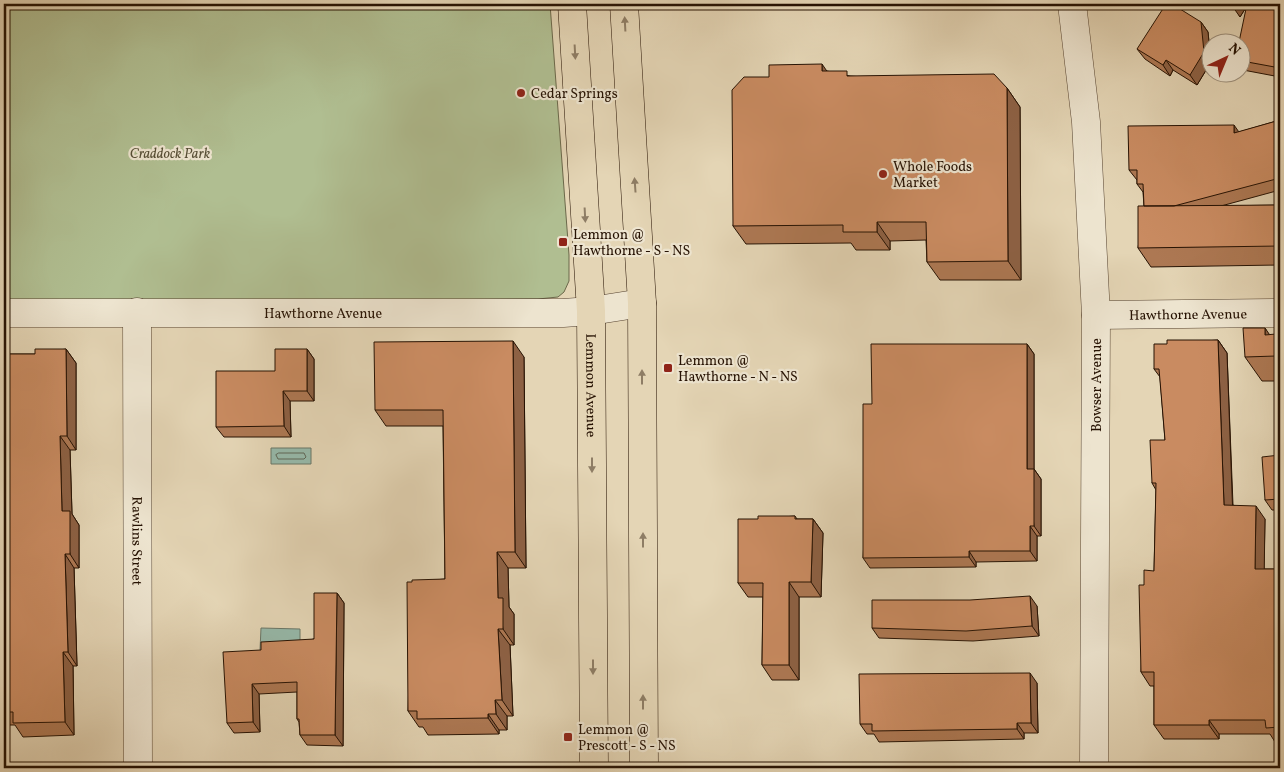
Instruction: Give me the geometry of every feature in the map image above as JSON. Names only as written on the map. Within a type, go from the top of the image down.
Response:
[{"type":"main road","name":"Lemmon Avenue","points":[[572,4],[591,311],[594,768]]},
{"type":"main road","points":[[624,4],[642,303],[644,768]]},
{"type":"street","name":"Bowser Avenue","points":[[1072,4],[1086,122],[1096,315],[1094,768]]},
{"type":"street","name":"Hawthorne Avenue","points":[[4,313],[591,311],[642,303]]},
{"type":"street","name":"Rawlins Street","points":[[137,312],[138,768]]},
{"type":"street","name":"Hawthorne Avenue","points":[[1096,315],[1280,313]]},
{"type":"green space","name":"Craddock Park","points":[[4,4],[550,4],[569,255],[569,281],[564,292],[558,297],[538,299],[4,303]]},
{"type":"water","points":[[271,448],[311,448],[311,464],[271,464]]},
{"type":"water","points":[[261,628],[300,629],[300,650],[260,650]]},
{"type":"building","points":[[1166,4],[1172,4],[1201,22],[1202,55],[1190,75],[1166,60],[1163,65],[1137,49]]},
{"type":"building","points":[[1247,4],[1280,4],[1280,68],[1252,63],[1252,32],[1241,32]]},
{"type":"building","name":"Whole Foods Market","points":[[822,64],[822,71],[847,71],[847,76],[994,74],[1007,88],[1008,261],[927,262],[926,222],[877,222],[877,232],[843,232],[843,225],[733,226],[732,90],[744,77],[769,77],[769,65]]},
{"type":"building","points":[[1280,120],[1280,178],[1174,206],[1144,206],[1143,184],[1137,184],[1137,170],[1129,170],[1128,126],[1234,125],[1234,133]]},
{"type":"building","points":[[1280,205],[1280,246],[1138,248],[1138,206]]},
{"type":"building","points":[[1243,328],[1265,328],[1265,335],[1276,334],[1276,356],[1245,357]]},
{"type":"building","points":[[1167,340],[1218,340],[1224,505],[1256,506],[1255,569],[1280,569],[1280,727],[1266,728],[1265,720],[1209,720],[1209,725],[1154,725],[1154,672],[1141,672],[1139,585],[1144,585],[1144,570],[1154,571],[1156,483],[1152,483],[1150,440],[1165,440],[1159,369],[1154,369],[1154,344],[1167,344]]},
{"type":"building","points":[[513,341],[515,552],[497,552],[498,598],[503,598],[503,629],[498,629],[502,700],[495,700],[496,714],[488,714],[488,718],[417,719],[417,711],[408,711],[407,582],[412,582],[412,580],[445,579],[443,410],[375,410],[374,342]]},
{"type":"building","points":[[871,344],[1027,344],[1027,469],[1034,469],[1034,526],[1030,526],[1030,551],[969,551],[969,557],[863,558],[863,404],[872,404]]},
{"type":"building","points":[[35,349],[66,349],[67,436],[60,436],[62,511],[70,511],[70,554],[65,554],[68,652],[63,652],[65,722],[13,723],[13,712],[4,712],[4,354],[35,354]]},
{"type":"building","points":[[275,349],[307,349],[307,391],[283,391],[284,426],[216,427],[216,371],[275,371]]},
{"type":"building","points":[[1280,455],[1280,499],[1265,500],[1262,457]]},
{"type":"building","points":[[758,516],[795,516],[795,519],[813,519],[811,582],[789,582],[789,665],[762,665],[763,583],[738,583],[738,519],[758,519]]},
{"type":"building","points":[[314,593],[337,593],[335,735],[300,735],[299,719],[297,719],[297,682],[252,684],[253,722],[227,723],[223,652],[261,650],[261,642],[314,639]]},
{"type":"building","points":[[1030,596],[1032,626],[966,631],[872,628],[872,600],[970,600]]},
{"type":"building","points":[[1030,673],[1031,723],[1017,723],[1017,729],[872,731],[872,724],[860,724],[859,674]]},
{"type":"place","name":"Cedar Springs","points":[[521,93]]},
{"type":"place","name":"Whole Foods Market","points":[[883,174]]},
{"type":"place","name":"Lemmon @ Hawthorne - S - NS","points":[[563,242]]},
{"type":"place","name":"Lemmon @ Hawthorne - N - NS","points":[[668,368]]},
{"type":"place","name":"Lemmon @ Prescott - S - NS","points":[[568,737]]}]
